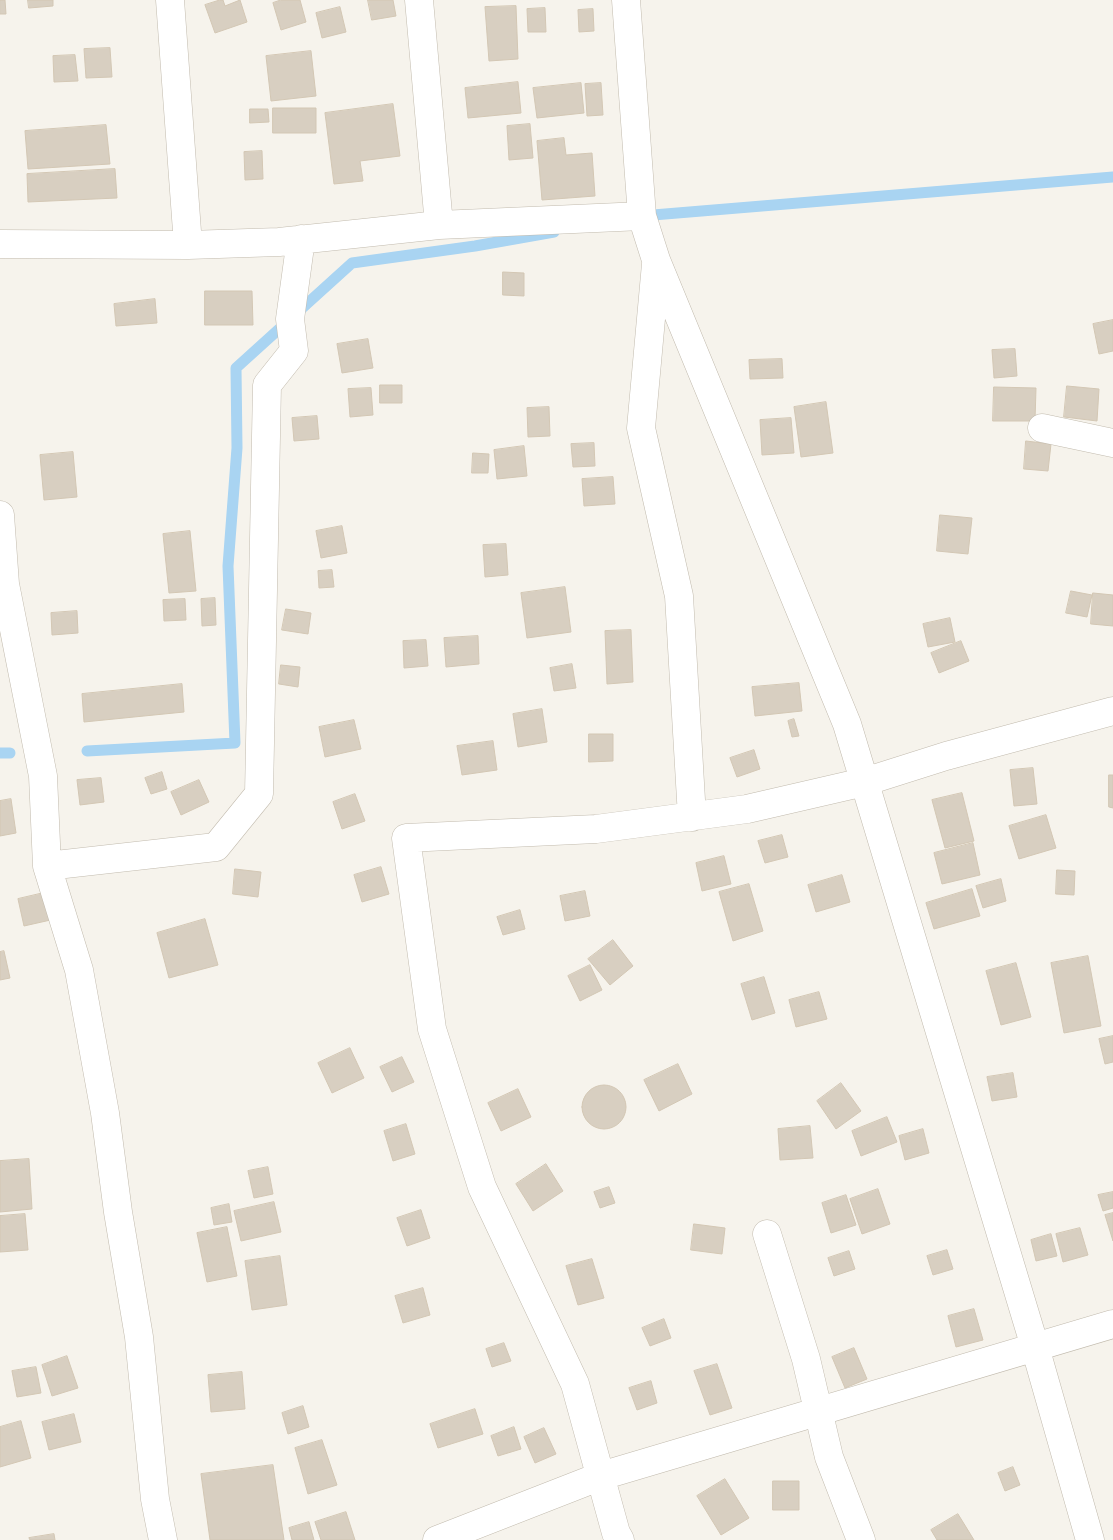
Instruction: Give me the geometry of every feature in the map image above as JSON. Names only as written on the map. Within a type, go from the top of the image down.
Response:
[{"type":"street","points":[[170,0],[188,245]]},
{"type":"street","points":[[419,0],[439,225]]},
{"type":"street","points":[[626,0],[642,216],[656,260],[846,724],[1035,1347],[1090,1540]]},
{"type":"street","points":[[0,244],[188,245],[279,242],[439,225],[642,216]]},
{"type":"street","points":[[47,866],[216,847],[259,794],[267,386],[294,351],[290,319],[302,239]]},
{"type":"street","points":[[656,260],[641,428],[679,596],[692,817]]},
{"type":"street","points":[[1042,428],[1113,443]]},
{"type":"street","points":[[0,515],[5,584],[43,776],[47,866],[78,970],[105,1113],[118,1212],[140,1336],[155,1499],[163,1540]]},
{"type":"street","points":[[620,1540],[616,1533],[575,1384],[482,1188],[432,1029],[406,838],[596,830],[747,809],[864,782],[946,756],[1113,711]]},
{"type":"street","points":[[767,1234],[806,1359],[829,1457],[861,1540]]},
{"type":"street","points":[[437,1540],[601,1476],[1113,1324]]},
{"type":"building","points":[[0,0],[5,0],[6,14],[0,14]]},
{"type":"building","points":[[28,0],[53,0],[53,6],[29,8]]},
{"type":"building","points":[[223,0],[225,6],[240,0],[247,22],[215,33],[205,5]]},
{"type":"building","points":[[281,0],[300,0],[306,22],[281,30],[273,3]]},
{"type":"building","points":[[368,0],[393,0],[396,16],[372,20]]},
{"type":"building","points":[[516,6],[518,59],[489,61],[485,7]]},
{"type":"building","points":[[340,7],[346,32],[322,38],[316,13]]},
{"type":"building","points":[[545,8],[546,32],[528,32],[527,9]]},
{"type":"building","points":[[593,9],[594,31],[579,32],[578,10]]},
{"type":"building","points":[[110,48],[112,77],[86,78],[84,49]]},
{"type":"building","points":[[311,51],[316,96],[271,101],[266,56]]},
{"type":"building","points":[[75,55],[78,81],[54,82],[53,56]]},
{"type":"building","points":[[518,82],[521,113],[468,118],[465,88]]},
{"type":"building","points":[[581,83],[584,113],[537,118],[533,88]]},
{"type":"building","points":[[601,83],[603,115],[587,116],[585,84]]},
{"type":"building","points":[[393,104],[400,156],[360,161],[363,181],[334,184],[325,113]]},
{"type":"building","points":[[273,108],[316,108],[316,133],[273,133]]},
{"type":"building","points":[[250,109],[268,109],[269,122],[250,123]]},
{"type":"building","points":[[530,124],[533,158],[509,160],[507,126]]},
{"type":"building","points":[[106,125],[110,164],[28,169],[25,131]]},
{"type":"building","points":[[564,138],[566,155],[592,153],[595,196],[542,200],[537,141]]},
{"type":"building","points":[[262,151],[263,179],[245,180],[244,152]]},
{"type":"building","points":[[115,169],[117,198],[28,202],[27,174]]},
{"type":"building","points":[[503,272],[524,273],[524,296],[503,295]]},
{"type":"building","points":[[205,291],[252,291],[253,325],[205,325]]},
{"type":"building","points":[[155,299],[157,323],[116,326],[114,304]]},
{"type":"building","points":[[1113,320],[1113,351],[1099,354],[1093,324]]},
{"type":"building","points":[[368,339],[373,368],[342,373],[337,344]]},
{"type":"building","points":[[1015,349],[1017,376],[994,378],[992,350]]},
{"type":"building","points":[[782,359],[783,378],[750,379],[749,360]]},
{"type":"building","points":[[380,385],[402,385],[402,403],[380,403]]},
{"type":"building","points":[[1067,386],[1099,389],[1097,421],[1064,417]]},
{"type":"building","points":[[994,387],[1036,388],[1035,421],[993,421]]},
{"type":"building","points":[[371,388],[373,415],[350,417],[348,389]]},
{"type":"building","points":[[826,402],[833,453],[801,457],[794,407]]},
{"type":"building","points":[[549,407],[550,436],[528,437],[527,408]]},
{"type":"building","points":[[317,416],[319,439],[294,441],[292,418]]},
{"type":"building","points":[[791,418],[794,453],[762,455],[760,420]]},
{"type":"building","points":[[1026,441],[1051,444],[1048,471],[1024,469]]},
{"type":"building","points":[[594,443],[595,466],[573,467],[571,444]]},
{"type":"building","points":[[524,446],[527,476],[497,479],[494,450]]},
{"type":"building","points":[[73,452],[77,497],[44,500],[40,455]]},
{"type":"building","points":[[473,453],[489,454],[488,473],[472,473]]},
{"type":"building","points":[[613,477],[615,504],[584,506],[582,479]]},
{"type":"building","points":[[940,515],[972,518],[968,554],[937,551]]},
{"type":"building","points":[[342,526],[347,553],[321,558],[316,531]]},
{"type":"building","points":[[190,531],[196,591],[169,593],[163,534]]},
{"type":"building","points":[[506,544],[508,575],[485,577],[483,545]]},
{"type":"building","points":[[332,570],[334,587],[319,588],[318,571]]},
{"type":"building","points":[[565,587],[571,632],[527,638],[521,593]]},
{"type":"building","points":[[1071,591],[1092,595],[1087,617],[1066,613]]},
{"type":"building","points":[[1093,593],[1113,595],[1113,626],[1091,624]]},
{"type":"building","points":[[215,598],[216,625],[202,626],[201,599]]},
{"type":"building","points":[[185,599],[186,620],[164,621],[163,600]]},
{"type":"building","points":[[286,609],[311,613],[308,634],[282,630]]},
{"type":"building","points":[[77,611],[78,633],[52,635],[51,613]]},
{"type":"building","points":[[950,618],[955,642],[928,647],[923,624]]},
{"type":"building","points":[[631,630],[633,682],[607,684],[605,631]]},
{"type":"building","points":[[478,636],[479,664],[446,667],[444,638]]},
{"type":"building","points":[[426,640],[428,666],[404,668],[403,641]]},
{"type":"building","points":[[961,641],[969,661],[939,673],[931,653]]},
{"type":"building","points":[[572,664],[576,688],[554,691],[550,668]]},
{"type":"building","points":[[281,665],[300,667],[298,687],[279,684]]},
{"type":"building","points":[[799,683],[802,711],[755,716],[752,687]]},
{"type":"building","points":[[182,684],[184,712],[84,722],[82,694]]},
{"type":"building","points":[[542,709],[547,742],[518,747],[513,714]]},
{"type":"building","points":[[794,719],[799,736],[792,737],[788,721]]},
{"type":"building","points":[[354,720],[361,749],[325,757],[319,727]]},
{"type":"building","points":[[589,734],[613,734],[613,761],[589,762]]},
{"type":"building","points":[[493,741],[497,770],[462,775],[457,746]]},
{"type":"building","points":[[754,750],[760,769],[737,777],[730,758]]},
{"type":"building","points":[[1033,768],[1037,804],[1014,806],[1010,770]]},
{"type":"building","points":[[162,772],[167,789],[151,794],[145,778]]},
{"type":"building","points":[[1109,775],[1113,775],[1113,808],[1109,807]]},
{"type":"building","points":[[101,778],[104,802],[80,805],[77,780]]},
{"type":"building","points":[[199,780],[209,802],[181,815],[171,792]]},
{"type":"building","points":[[962,793],[974,841],[945,848],[932,800]]},
{"type":"building","points":[[355,794],[365,821],[342,829],[333,802]]},
{"type":"building","points":[[11,799],[16,833],[0,836],[0,801]]},
{"type":"building","points":[[1046,815],[1056,848],[1019,859],[1009,826]]},
{"type":"building","points":[[782,835],[788,857],[765,863],[758,841]]},
{"type":"building","points":[[973,843],[980,875],[942,884],[934,853]]},
{"type":"building","points":[[724,856],[731,884],[702,891],[696,863]]},
{"type":"building","points":[[381,867],[389,894],[362,902],[354,875]]},
{"type":"building","points":[[235,869],[261,872],[258,897],[233,894]]},
{"type":"building","points":[[1057,870],[1075,871],[1074,895],[1056,894]]},
{"type":"building","points":[[842,875],[850,902],[816,912],[808,885]]},
{"type":"building","points":[[1001,879],[1006,901],[983,908],[976,886]]},
{"type":"building","points":[[749,884],[763,931],[733,941],[719,892]]},
{"type":"building","points":[[972,889],[980,916],[934,929],[926,903]]},
{"type":"building","points":[[585,891],[590,916],[565,921],[560,896]]},
{"type":"building","points":[[48,892],[55,919],[24,926],[18,899]]},
{"type":"building","points":[[520,910],[525,929],[503,935],[497,917]]},
{"type":"building","points":[[205,919],[218,965],[169,978],[157,933]]},
{"type":"building","points":[[613,940],[633,966],[610,985],[588,959]]},
{"type":"building","points":[[4,951],[10,978],[0,980],[0,952]]},
{"type":"building","points":[[1088,956],[1101,1026],[1064,1033],[1051,963]]},
{"type":"building","points":[[1016,963],[1031,1017],[1001,1025],[986,971]]},
{"type":"building","points":[[590,965],[602,990],[580,1001],[568,976]]},
{"type":"building","points":[[764,977],[775,1013],[752,1020],[741,984]]},
{"type":"building","points":[[819,992],[827,1019],[796,1027],[789,1000]]},
{"type":"building","points":[[1113,1036],[1113,1062],[1105,1064],[1099,1039]]},
{"type":"building","points":[[350,1048],[364,1078],[332,1093],[318,1063]]},
{"type":"building","points":[[402,1057],[414,1082],[392,1092],[380,1067]]},
{"type":"building","points":[[678,1064],[692,1094],[659,1111],[644,1080]]},
{"type":"building","points":[[1013,1073],[1017,1097],[992,1101],[987,1077]]},
{"type":"building","points":[[841,1083],[861,1111],[836,1129],[817,1101]]},
{"type":"building","points":[[608,1085],[620,1091],[625,1098],[625,1116],[620,1123],[613,1128],[600,1129],[588,1123],[583,1116],[582,1103],[588,1091],[595,1086]]},
{"type":"building","points":[[518,1089],[531,1117],[501,1131],[488,1103]]},
{"type":"building","points":[[887,1117],[897,1142],[861,1156],[852,1131]]},
{"type":"building","points":[[406,1124],[415,1154],[393,1161],[384,1131]]},
{"type":"building","points":[[810,1126],[813,1158],[780,1160],[778,1129]]},
{"type":"building","points":[[923,1129],[929,1153],[905,1160],[899,1136]]},
{"type":"building","points":[[29,1159],[32,1209],[0,1212],[0,1161]]},
{"type":"building","points":[[546,1164],[563,1191],[533,1211],[516,1184]]},
{"type":"building","points":[[268,1167],[273,1194],[254,1198],[248,1171]]},
{"type":"building","points":[[609,1187],[615,1203],[600,1208],[594,1192]]},
{"type":"building","points":[[878,1189],[890,1224],[862,1234],[850,1199]]},
{"type":"building","points":[[1113,1192],[1113,1208],[1103,1211],[1098,1195]]},
{"type":"building","points":[[846,1195],[856,1225],[831,1233],[822,1203]]},
{"type":"building","points":[[274,1202],[281,1232],[241,1241],[234,1211]]},
{"type":"building","points":[[229,1204],[232,1222],[214,1225],[211,1208]]},
{"type":"building","points":[[421,1210],[430,1238],[407,1246],[397,1218]]},
{"type":"building","points":[[1113,1213],[1113,1241],[1105,1215]]},
{"type":"building","points":[[25,1214],[28,1250],[0,1252],[0,1216]]},
{"type":"building","points":[[694,1224],[725,1228],[722,1254],[691,1250]]},
{"type":"building","points":[[227,1227],[237,1276],[207,1282],[197,1233]]},
{"type":"building","points":[[1080,1228],[1088,1255],[1063,1262],[1056,1234]]},
{"type":"building","points":[[1051,1234],[1057,1256],[1036,1261],[1031,1240]]},
{"type":"building","points":[[947,1250],[953,1269],[933,1275],[927,1256]]},
{"type":"building","points":[[849,1251],[855,1269],[834,1276],[828,1258]]},
{"type":"building","points":[[280,1256],[287,1305],[252,1310],[245,1261]]},
{"type":"building","points":[[592,1259],[604,1298],[578,1305],[566,1266]]},
{"type":"building","points":[[423,1288],[430,1315],[403,1323],[395,1296]]},
{"type":"building","points":[[974,1309],[983,1340],[956,1347],[948,1316]]},
{"type":"building","points":[[664,1319],[671,1338],[650,1346],[642,1328]]},
{"type":"building","points":[[504,1343],[511,1361],[492,1367],[486,1349]]},
{"type":"building","points":[[854,1348],[867,1379],[845,1388],[832,1357]]},
{"type":"building","points":[[67,1356],[78,1388],[52,1396],[42,1365]]},
{"type":"building","points":[[717,1364],[732,1408],[710,1415],[694,1371]]},
{"type":"building","points":[[36,1367],[41,1393],[17,1397],[12,1371]]},
{"type":"building","points":[[242,1372],[245,1409],[211,1412],[208,1375]]},
{"type":"building","points":[[651,1381],[657,1403],[637,1410],[629,1388]]},
{"type":"building","points":[[303,1406],[309,1427],[288,1434],[282,1413]]},
{"type":"building","points":[[475,1409],[483,1434],[438,1448],[430,1424]]},
{"type":"building","points":[[74,1414],[81,1442],[49,1450],[42,1422]]},
{"type":"building","points":[[21,1421],[31,1458],[0,1467],[0,1427]]},
{"type":"building","points":[[514,1427],[521,1449],[498,1456],[491,1436]]},
{"type":"building","points":[[544,1428],[556,1454],[535,1463],[524,1437]]},
{"type":"building","points":[[322,1440],[337,1485],[308,1494],[295,1448]]},
{"type":"building","points":[[273,1465],[284,1540],[210,1540],[201,1474]]},
{"type":"building","points":[[1013,1467],[1020,1485],[1005,1491],[998,1473]]},
{"type":"building","points":[[725,1479],[749,1518],[721,1535],[697,1496]]},
{"type":"building","points":[[773,1481],[799,1481],[799,1510],[773,1510]]},
{"type":"building","points":[[346,1512],[355,1540],[321,1540],[315,1522]]},
{"type":"building","points":[[958,1514],[974,1540],[937,1540],[931,1530]]},
{"type":"building","points":[[309,1522],[314,1540],[292,1540],[289,1528]]},
{"type":"building","points":[[54,1534],[55,1540],[30,1540],[29,1538]]},
{"type":"waterway","points":[[641,216],[1113,177]]},
{"type":"waterway","points":[[87,751],[235,743],[228,566],[237,448],[236,368],[352,263],[475,246],[554,232]]},
{"type":"waterway","points":[[0,753],[10,753]]}]
